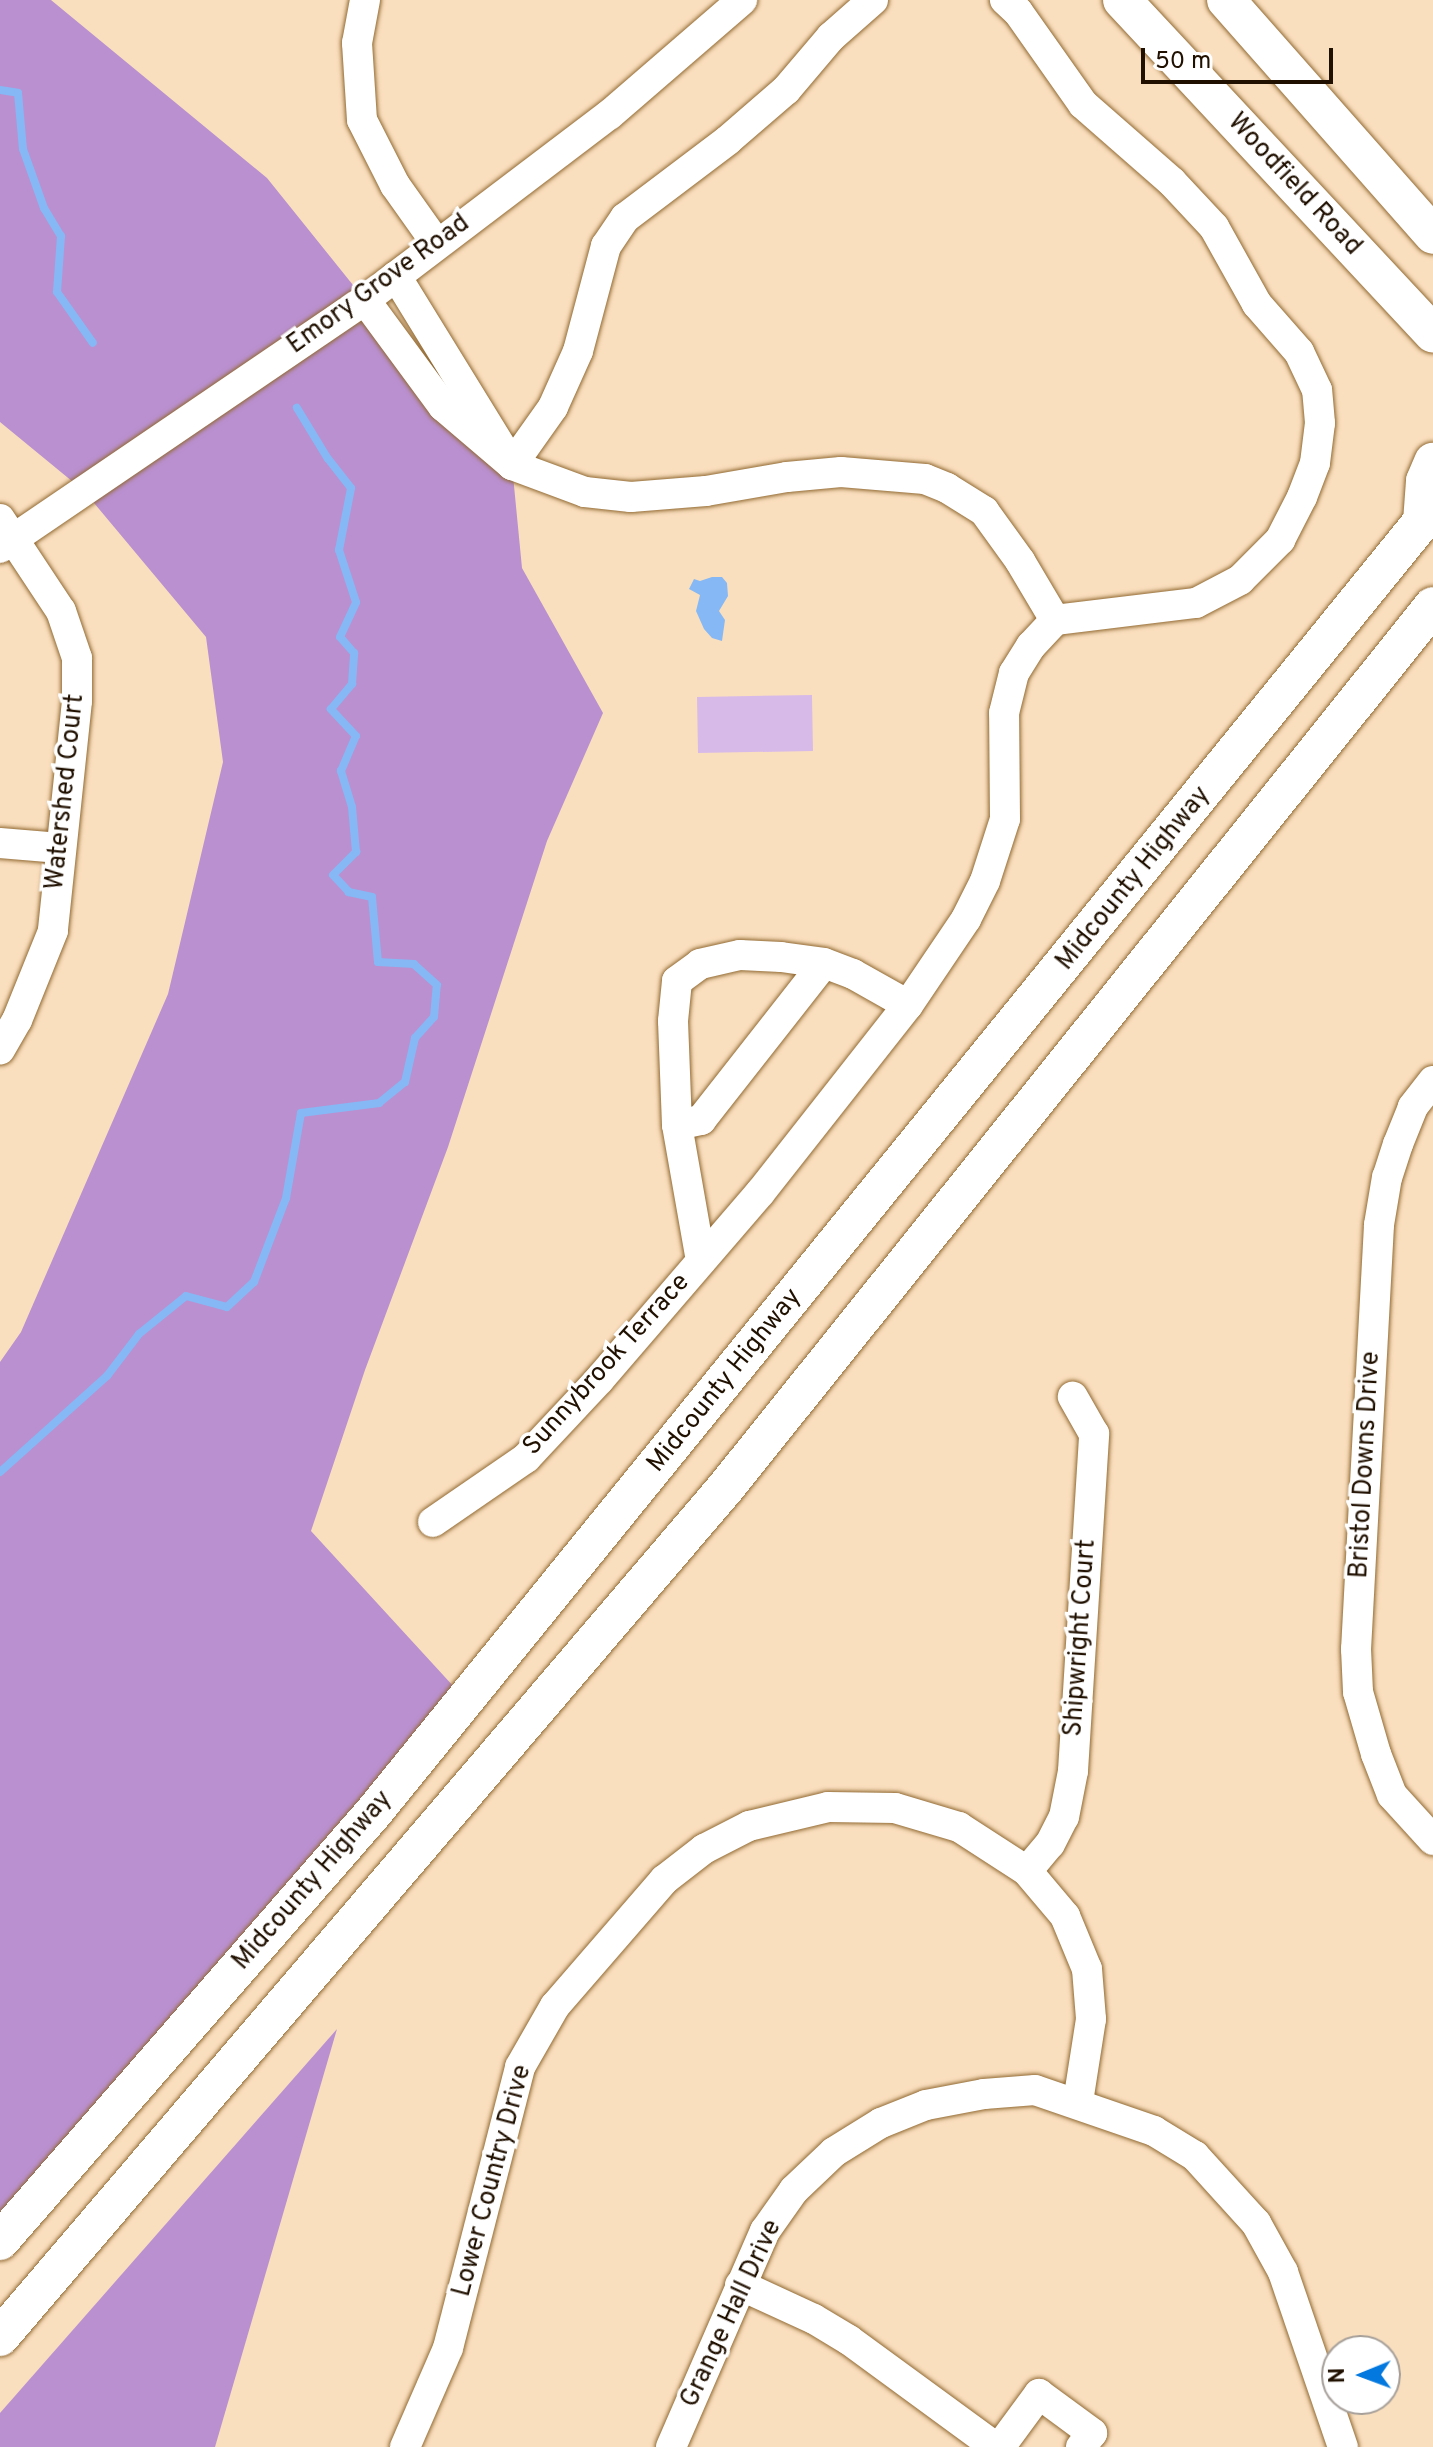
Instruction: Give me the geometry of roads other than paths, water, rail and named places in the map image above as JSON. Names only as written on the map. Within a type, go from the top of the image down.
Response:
[{"type":"main road","name":"Woodfield Road","points":[[1122,0],[1423,324],[1433,358]]},
{"type":"main road","points":[[1226,0],[1433,235]]},
{"type":"main road","points":[[1384,179],[1433,217]]},
{"type":"main road","points":[[1428,515],[1425,481],[1433,462]]},
{"type":"main road","name":"Midcounty Highway","points":[[0,2241],[374,1812],[1428,515]]},
{"type":"main road","points":[[0,2337],[727,1486],[1433,606]]},
{"type":"street","points":[[364,0],[357,43],[362,120],[395,185],[437,244]]},
{"type":"street","name":"Emory Grove Road","points":[[5,535],[365,300],[609,115],[742,0]]},
{"type":"street","points":[[512,465],[559,393],[578,351],[606,246],[625,218],[728,140],[786,90],[831,37],[873,0]]},
{"type":"street","points":[[365,300],[443,406],[512,465],[585,492],[631,497],[692,493],[787,477],[841,472],[925,479],[947,488],[984,511],[1020,561],[1055,620],[1196,603],[1240,580],[1280,540],[1315,463],[1319,412],[1317,390],[1299,352],[1257,304],[1214,227],[1172,182],[1083,104],[1018,12],[1005,0]]},
{"type":"street","points":[[396,276],[453,370],[488,419],[512,465]]},
{"type":"street","name":"Watershed Court","points":[[0,1049],[17,1020],[53,931],[77,701],[77,658],[61,611],[5,535]]},
{"type":"street","name":"Sunnybrook Terrace","points":[[433,1522],[526,1458],[760,1193],[908,1005],[966,919],[985,881],[1005,819],[1004,713],[1008,692],[1014,673],[1031,646],[1055,620]]},
{"type":"street","points":[[0,843],[60,848]]},
{"type":"street","name":"Sunnybrook Terrace","points":[[701,1261],[677,1125],[673,1021],[677,981],[700,964],[740,955],[824,963],[853,974],[908,1005]]},
{"type":"street","points":[[677,1125],[701,1120],[824,963]]},
{"type":"street","name":"Bristol Downs Drive","points":[[1433,1081],[1413,1107],[1398,1144],[1387,1177],[1379,1225],[1356,1649],[1358,1692],[1381,1768],[1392,1795],[1433,1840]]},
{"type":"street","name":"Shipwright Court","points":[[1027,1871],[1050,1844],[1064,1817],[1073,1771],[1094,1434],[1073,1397]]},
{"type":"street","name":"Lower Country Drive","points":[[405,2447],[448,2348],[520,2067],[555,2006],[664,1880],[704,1849],[749,1826],[828,1807],[895,1808],[959,1827],[1027,1871],[1065,1916],[1087,1969],[1091,2019],[1078,2102]]},
{"type":"street","name":"Grange Hall Drive","points":[[671,2447],[765,2231],[794,2190],[834,2152],[881,2123],[926,2105],[984,2094],[1035,2090],[1078,2102],[1154,2131],[1195,2156],[1256,2223],[1283,2272],[1343,2447]]},
{"type":"street","points":[[740,2285],[814,2319],[849,2340],[998,2447],[1039,2394],[1092,2433],[1081,2447]]},
{"type":"water","points":[[722,577],[727,583],[728,596],[719,611],[725,620],[722,641],[712,638],[704,629],[696,611],[700,595],[689,589],[694,579],[700,581]]},
{"type":"waterway","points":[[0,90],[18,93],[23,149],[44,208],[61,236],[57,292],[93,343]]},
{"type":"waterway","points":[[0,1472],[107,1376],[139,1334],[186,1296],[227,1307],[254,1282],[286,1198],[301,1113],[379,1103],[405,1082],[415,1038],[434,1017],[437,985],[414,964],[378,962],[372,897],[349,892],[333,875],[356,852],[352,807],[341,771],[356,736],[331,709],[352,684],[354,653],[340,637],[356,602],[339,550],[351,488],[328,459],[297,408]]}]
